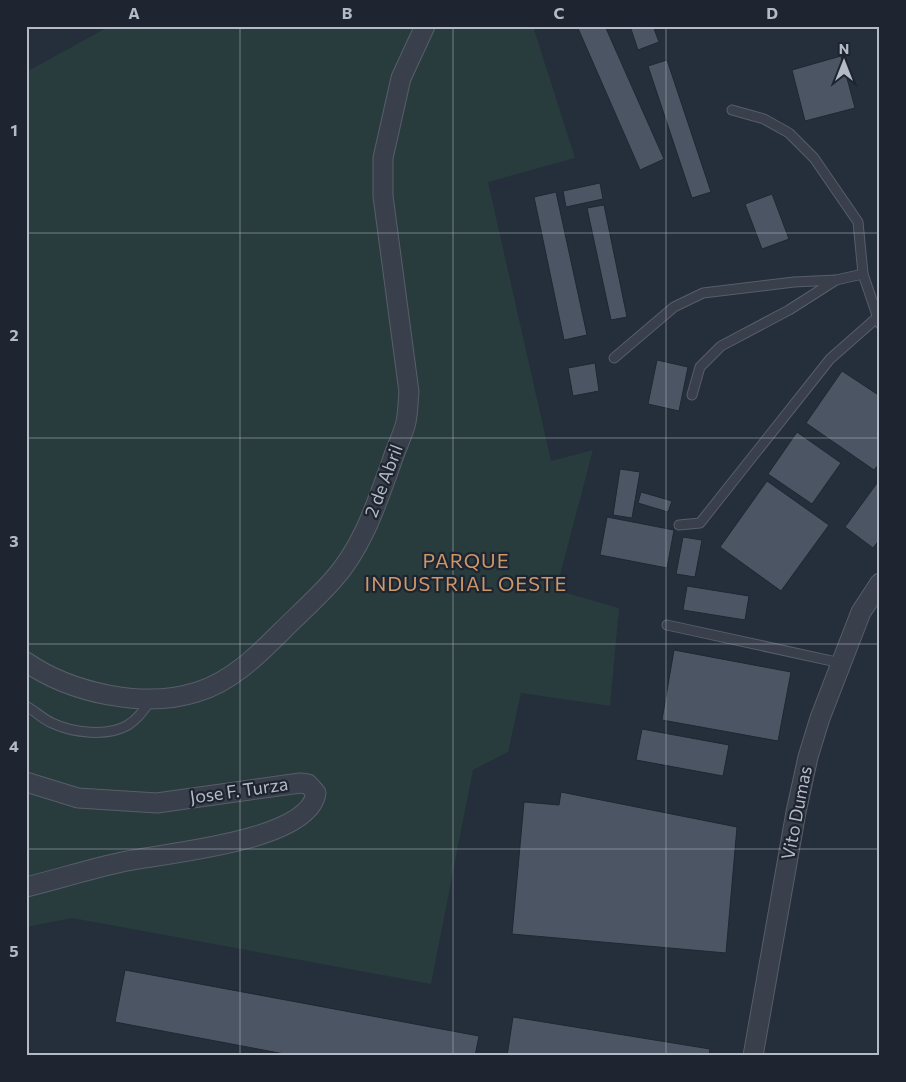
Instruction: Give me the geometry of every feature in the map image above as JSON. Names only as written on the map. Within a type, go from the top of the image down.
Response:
[{"type":"street","name":"2 de Abril","points":[[26,662],[38,670],[102,695],[151,699],[174,698],[198,692],[231,677],[269,643],[334,579],[357,544],[374,510],[406,422],[409,392],[383,196],[383,158],[401,78],[425,26]]},
{"type":"street","name":"Vito Dumas","points":[[752,1056],[800,791],[820,718],[841,663],[861,612],[880,583]]},
{"type":"street","name":"Jose F. Turza","points":[[26,782],[78,798],[157,803],[300,783],[308,784],[316,793],[315,800],[309,810],[275,830],[221,846],[123,862],[26,887]]},
{"type":"lane","points":[[679,525],[700,523],[830,359],[879,319],[863,274],[858,222],[814,158],[789,133],[764,119],[732,110]]},
{"type":"lane","points":[[614,358],[674,307],[703,293],[794,282],[836,280],[863,274]]},
{"type":"lane","points":[[692,395],[700,367],[721,346],[789,310],[836,280]]},
{"type":"lane","points":[[667,625],[841,663]]},
{"type":"lane","points":[[26,706],[52,723],[82,732],[111,732],[128,725],[140,715],[151,699]]},
{"type":"shaded area","points":[[110,26],[533,26],[575,158],[488,182],[551,461],[593,450],[556,590],[619,608],[610,706],[521,693],[508,752],[473,770],[431,984],[72,918],[26,927],[26,72]]},
{"type":"building","points":[[577,26],[605,26],[664,159],[640,170]]},
{"type":"building","points":[[630,26],[653,26],[659,42],[638,50]]},
{"type":"building","points":[[841,56],[855,108],[805,121],[792,70]]},
{"type":"building","points":[[667,60],[711,192],[692,198],[648,66]]},
{"type":"building","points":[[600,183],[603,199],[566,207],[563,191]]},
{"type":"building","points":[[556,192],[587,335],[564,340],[534,197]]},
{"type":"building","points":[[772,194],[789,239],[762,249],[745,204]]},
{"type":"building","points":[[604,205],[627,317],[611,320],[587,208]]},
{"type":"building","points":[[657,360],[688,367],[679,411],[648,404]]},
{"type":"building","points":[[595,363],[599,391],[573,396],[568,368]]},
{"type":"building","points":[[842,371],[880,396],[880,463],[874,470],[806,423]]},
{"type":"building","points":[[797,432],[841,463],[812,504],[768,474]]},
{"type":"building","points":[[620,469],[640,472],[632,518],[613,515]]},
{"type":"building","points":[[880,479],[880,539],[873,548],[845,527]]},
{"type":"building","points":[[767,481],[829,525],[781,591],[720,547]]},
{"type":"building","points":[[641,492],[672,501],[668,512],[638,503]]},
{"type":"building","points":[[607,517],[674,530],[667,568],[600,555]]},
{"type":"building","points":[[683,537],[702,540],[695,577],[676,574]]},
{"type":"building","points":[[687,586],[749,596],[745,620],[683,610]]},
{"type":"building","points":[[674,650],[791,672],[778,741],[662,720]]},
{"type":"building","points":[[642,729],[729,745],[723,776],[636,760]]},
{"type":"building","points":[[561,792],[737,827],[726,953],[512,934],[524,802],[559,805]]},
{"type":"building","points":[[125,970],[479,1036],[475,1056],[295,1056],[115,1022]]},
{"type":"building","points":[[513,1017],[710,1049],[709,1056],[507,1056]]},
{"type":"district","name":"PARQUE INDUSTRIAL OESTE","points":[[466,572]]}]
